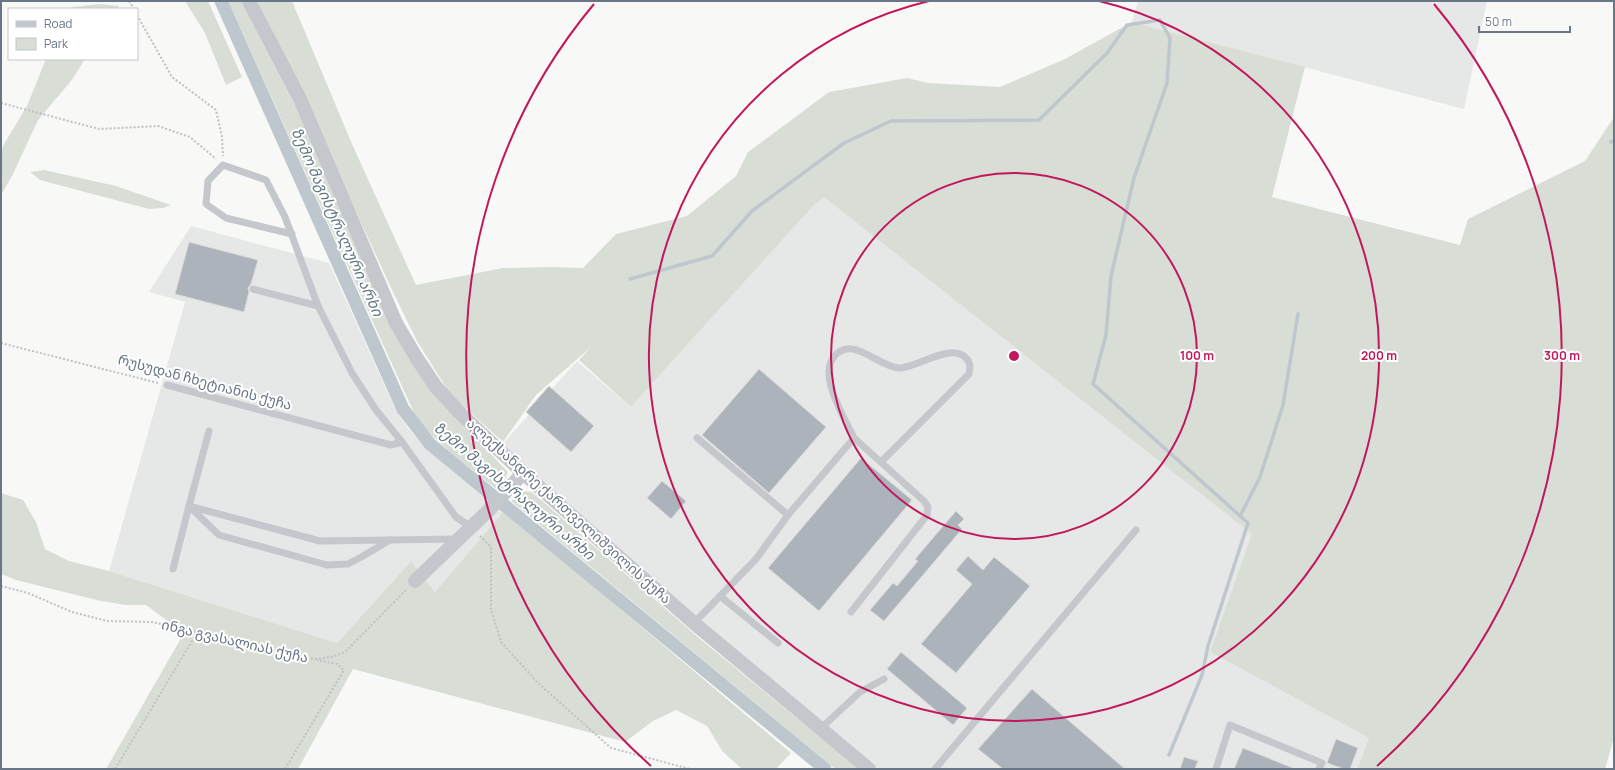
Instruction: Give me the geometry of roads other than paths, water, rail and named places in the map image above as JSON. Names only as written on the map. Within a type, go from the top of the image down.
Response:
[{"type":"street","name":"ალექსანდრე ქართველიშვილის ქუჩა","points":[[249,1],[300,99],[396,323],[436,387],[460,413],[523,473],[694,623],[869,769]]},
{"type":"street","points":[[415,581],[489,510],[523,473]]},
{"type":"lane","points":[[292,234],[226,218],[206,204],[208,181],[223,165],[266,180],[285,217],[292,234],[318,306],[352,373],[376,410],[402,442],[456,517],[471,527]]},
{"type":"lane","points":[[253,289],[318,306]]},
{"type":"lane","points":[[851,612],[927,515],[928,507],[924,501],[854,438],[829,383],[829,369],[833,358],[842,350],[856,349],[897,368],[905,368],[946,353],[954,352],[963,355],[968,360],[970,367],[969,374],[881,462]]},
{"type":"lane","name":"რუსუდან ჩხეტიანის ქუჩა","points":[[167,385],[391,445],[402,442]]},
{"type":"lane","points":[[173,569],[209,431]]},
{"type":"lane","points":[[697,438],[788,516]]},
{"type":"lane","points":[[694,623],[756,559],[788,516],[854,438]]},
{"type":"lane","points":[[189,506],[320,541],[459,538]]},
{"type":"lane","points":[[189,506],[219,535],[327,565],[348,564],[390,540]]},
{"type":"lane","points":[[935,769],[1136,530]]},
{"type":"lane","points":[[720,596],[778,643]]},
{"type":"lane","points":[[820,729],[860,692],[884,679]]},
{"type":"lane","points":[[1216,769],[1230,725],[1322,763],[1319,769]]},
{"type":"waterway","name":"ზემო მაგისტრალური არხი","points":[[221,1],[403,409],[430,444],[825,769]]},
{"type":"waterway","points":[[630,279],[712,256],[752,211],[844,143],[891,121],[1039,120],[1107,53],[1127,25],[1160,20],[1170,38],[1167,83],[1134,178],[1111,276],[1106,335],[1093,384],[1248,523],[1208,646],[1202,675],[1169,755]]},
{"type":"waterway","points":[[1240,516],[1260,477],[1283,405],[1298,314]]}]
